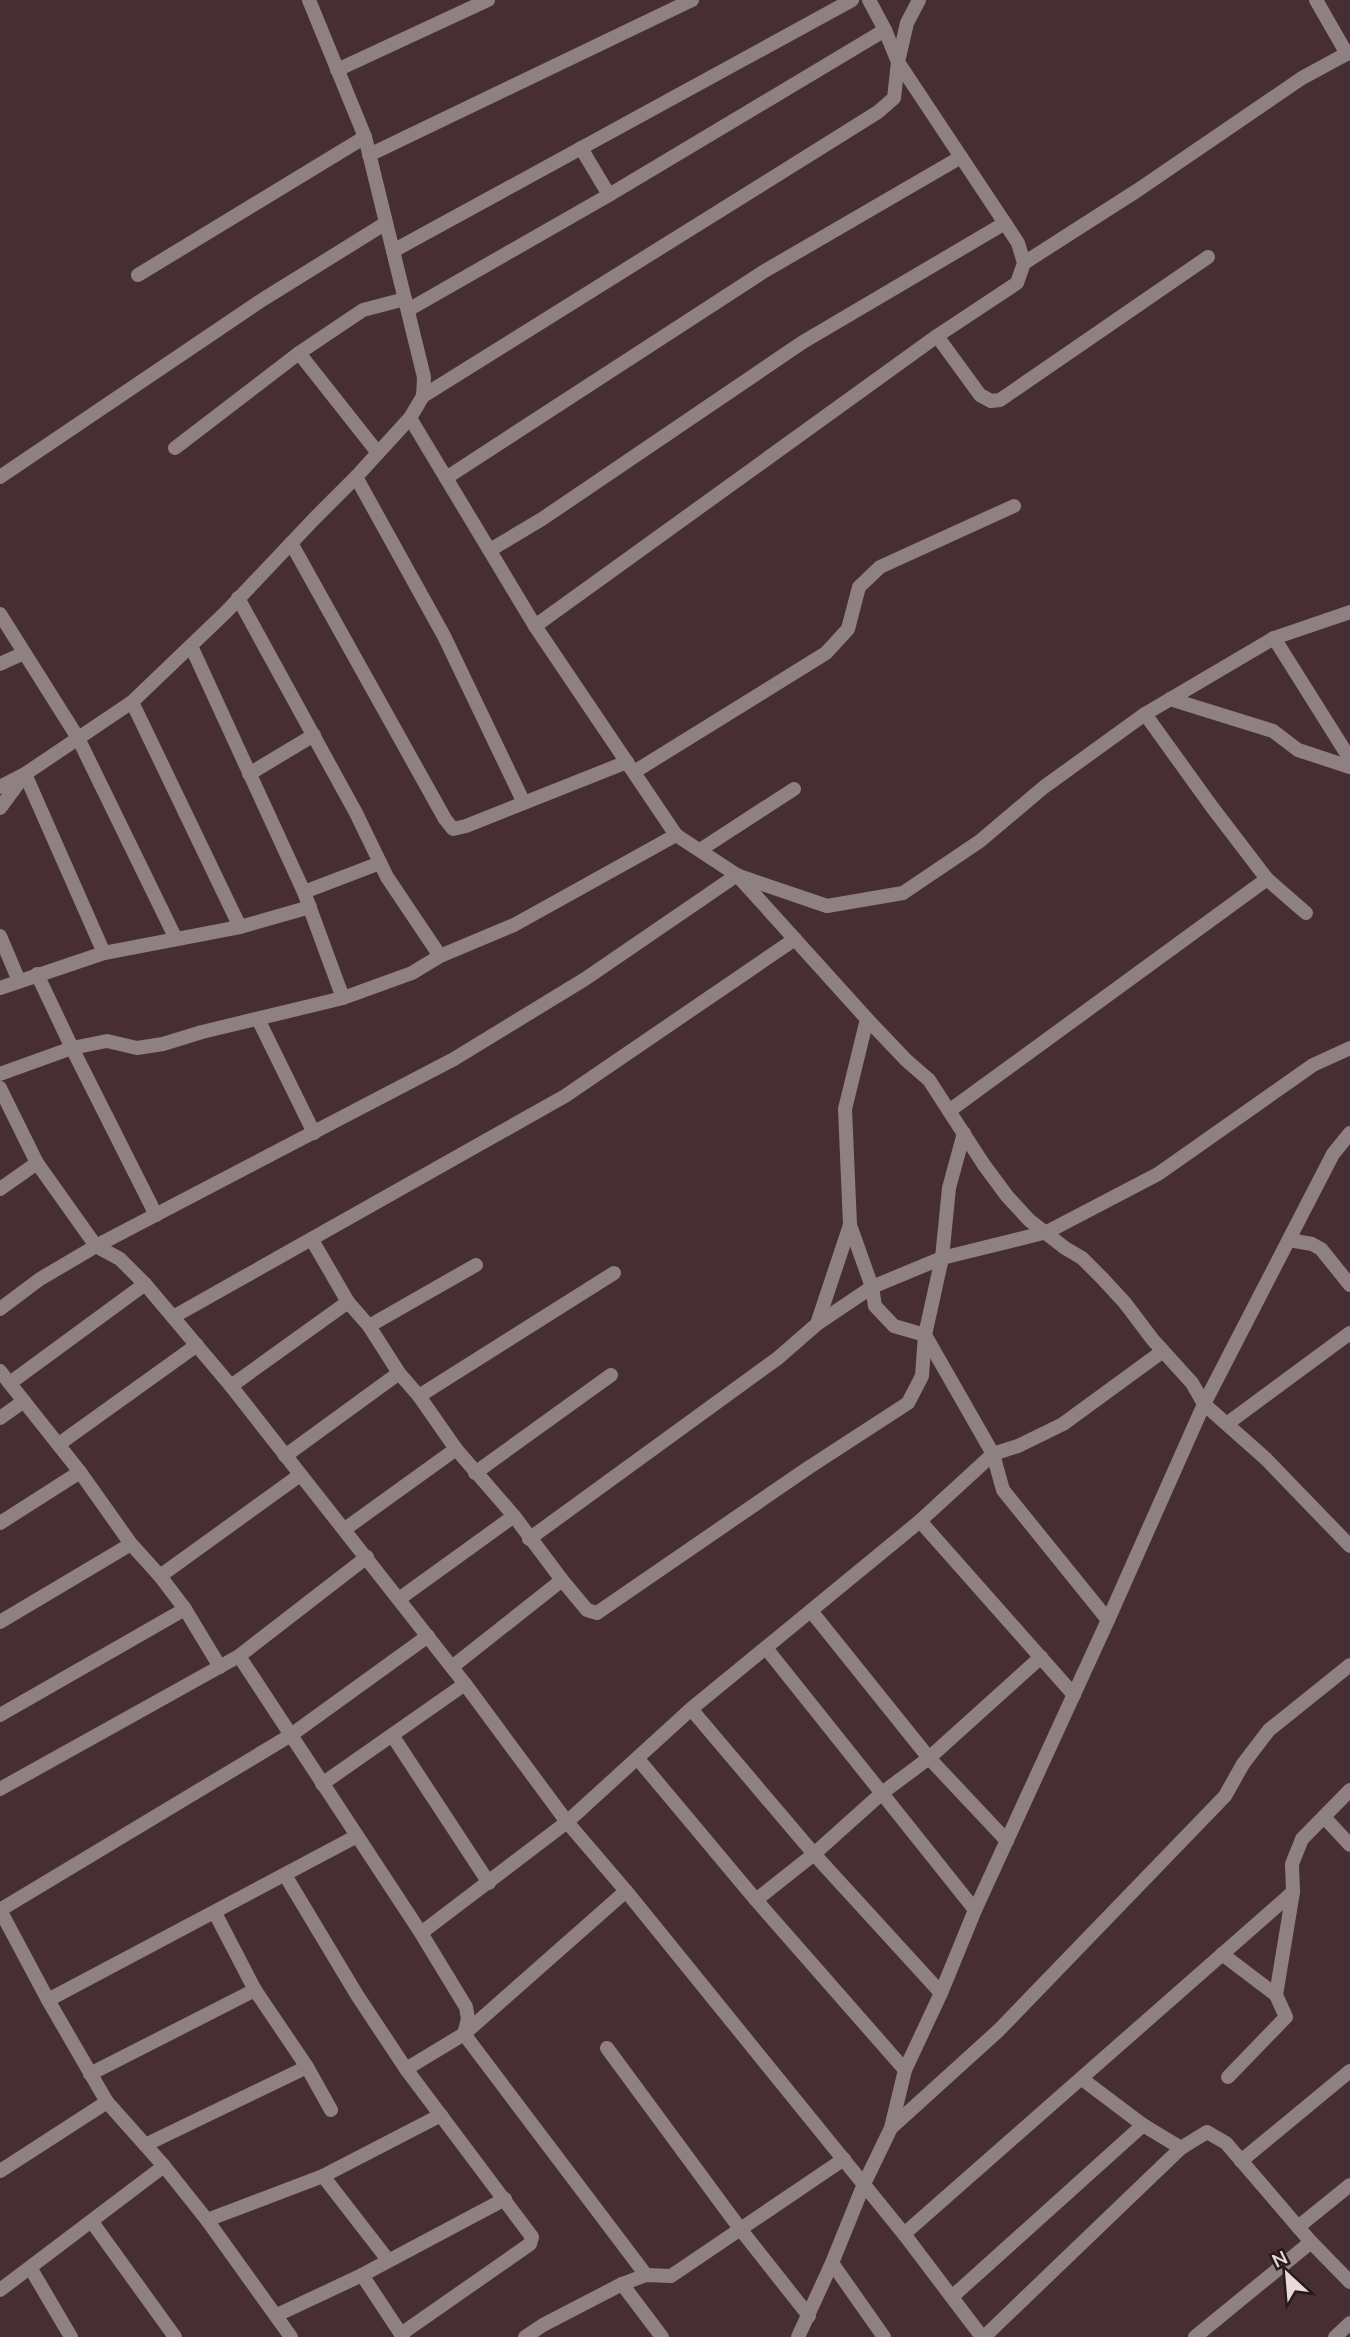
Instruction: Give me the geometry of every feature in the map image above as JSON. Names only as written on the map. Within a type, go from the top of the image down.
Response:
[{"type":"street","points":[[309,0],[365,137],[424,377],[423,396]]},
{"type":"street","points":[[337,69],[488,0]]},
{"type":"street","points":[[369,155],[692,0]]},
{"type":"street","points":[[393,251],[852,0]]},
{"type":"street","points":[[535,626],[937,337],[1017,283],[1024,263],[1018,243],[898,62],[886,30],[869,0]]},
{"type":"street","points":[[0,787],[25,774],[132,702],[226,612],[356,477],[410,418],[423,396],[878,112],[894,98],[898,62],[907,23],[919,0]]},
{"type":"street","points":[[1024,263],[1138,190],[1302,78],[1348,53],[1316,0]]},
{"type":"street","points":[[175,448],[299,353],[363,310],[406,304],[609,195],[886,30]]},
{"type":"street","points":[[138,275],[365,137]]},
{"type":"street","points":[[581,148],[609,195]]},
{"type":"street","points":[[446,478],[763,272],[961,157]]},
{"type":"street","points":[[0,478],[261,300],[386,223]]},
{"type":"street","points":[[490,550],[542,519],[803,342],[1005,223]]},
{"type":"street","points":[[937,337],[980,395],[991,401],[1000,400],[1208,257]]},
{"type":"street","points":[[299,353],[378,453]]},
{"type":"street","points":[[410,418],[535,626],[676,835],[737,875],[867,1019],[929,1080],[984,1165],[1028,1220],[1082,1258],[1102,1278],[1192,1383],[1203,1404],[1266,1459],[1350,1546]]},
{"type":"street","points":[[356,477],[444,636],[524,803]]},
{"type":"street","points":[[291,543],[453,829],[630,767],[826,653],[848,629],[859,587],[880,567],[1014,506]]},
{"type":"street","points":[[238,598],[356,813],[380,863],[440,956]]},
{"type":"street","points":[[737,875],[827,906],[903,893],[980,841],[1044,787],[1145,713],[1274,638],[1350,612]]},
{"type":"street","points":[[0,614],[78,738],[177,939]]},
{"type":"street","points":[[1274,638],[1350,760]]},
{"type":"street","points":[[191,646],[304,892],[343,998]]},
{"type":"street","points":[[0,664],[24,653]]},
{"type":"street","points":[[1170,699],[1273,731],[1298,750],[1350,768]]},
{"type":"street","points":[[132,702],[240,927]]},
{"type":"street","points":[[1145,713],[1267,879],[1306,913]]},
{"type":"street","points":[[249,774],[314,735]]},
{"type":"street","points":[[0,808],[25,774]]},
{"type":"street","points":[[25,774],[104,954]]},
{"type":"street","points":[[700,850],[794,789]]},
{"type":"street","points":[[0,1074],[72,1048],[107,1041],[137,1048],[163,1044],[343,998],[412,973],[440,956],[514,925],[676,835]]},
{"type":"street","points":[[304,892],[380,863]]},
{"type":"street","points":[[0,1309],[40,1279],[96,1246],[454,1059],[585,979],[737,875]]},
{"type":"street","points":[[949,1111],[1267,879]]},
{"type":"street","points":[[0,988],[104,954],[240,927],[310,906]]},
{"type":"street","points":[[0,936],[19,981]]},
{"type":"street","points":[[173,1317],[565,1096],[795,939]]},
{"type":"street","points":[[37,974],[156,1215]]},
{"type":"street","points":[[258,1019],[314,1133]]},
{"type":"street","points":[[867,1019],[845,1109],[849,1225],[872,1287],[875,1306],[894,1326],[925,1335],[993,1454],[1003,1490],[1108,1620]]},
{"type":"street","points":[[529,1539],[778,1359],[817,1324],[872,1287],[942,1258],[1047,1232],[1158,1174],[1313,1065],[1350,1048]]},
{"type":"street","points":[[0,1088],[37,1163],[96,1246],[120,1259],[145,1284],[231,1386],[452,1667],[567,1822],[844,2159],[983,2337],[1181,2148],[1207,2132],[1226,2143],[1311,2242],[1350,2282]]},
{"type":"street","points":[[312,1240],[348,1302],[369,1326],[399,1373],[419,1396],[456,1449],[514,1516],[529,1539],[587,1611],[597,1613],[908,1403],[922,1376],[925,1335],[942,1258],[949,1188],[964,1133]]},
{"type":"street","points":[[798,2337],[891,2127],[905,2070],[942,1993],[975,1910],[1108,1620],[1203,1404],[1332,1154],[1350,1133]]},
{"type":"street","points":[[0,1189],[37,1163]]},
{"type":"street","points":[[817,1324],[849,1225]]},
{"type":"street","points":[[1289,1240],[1312,1244],[1321,1250],[1350,1284]]},
{"type":"street","points":[[369,1326],[476,1265]]},
{"type":"street","points":[[419,1396],[614,1273]]},
{"type":"street","points":[[10,1382],[145,1284]]},
{"type":"street","points":[[231,1386],[348,1302]]},
{"type":"street","points":[[1227,1423],[1350,1333]]},
{"type":"street","points":[[59,1444],[197,1345]]},
{"type":"street","points":[[421,1933],[489,1884],[567,1822],[691,1709],[920,1521],[993,1454],[1018,1446],[1063,1424],[1163,1351]]},
{"type":"street","points":[[0,1371],[59,1444],[131,1544],[185,1609],[220,1667]]},
{"type":"street","points":[[285,1456],[399,1373]]},
{"type":"street","points":[[475,1473],[611,1376]]},
{"type":"street","points":[[0,1418],[24,1401]]},
{"type":"street","points":[[345,1530],[456,1449]]},
{"type":"street","points":[[0,1523],[80,1472]]},
{"type":"street","points":[[160,1576],[300,1475]]},
{"type":"street","points":[[399,1599],[514,1516]]},
{"type":"street","points":[[920,1521],[1074,1695]]},
{"type":"street","points":[[0,1622],[131,1544]]},
{"type":"street","points":[[0,1789],[239,1656],[367,1557]]},
{"type":"street","points":[[452,1667],[562,1580]]},
{"type":"street","points":[[0,1715],[185,1609]]},
{"type":"street","points":[[811,1611],[929,1759],[1007,1840]]},
{"type":"street","points":[[292,2337],[207,2220],[164,2166],[107,2102],[0,1910],[291,1735],[428,1636]]},
{"type":"street","points":[[766,1648],[975,1910]]},
{"type":"street","points":[[239,1656],[421,1933],[466,2007],[468,2020],[464,2034]]},
{"type":"street","points":[[756,1900],[814,1854],[882,1793],[929,1759],[1041,1657]]},
{"type":"street","points":[[891,2127],[999,2029],[1225,1796],[1243,1764],[1269,1730],[1350,1665]]},
{"type":"street","points":[[322,1784],[465,1684]]},
{"type":"street","points":[[691,1709],[814,1854],[942,1993]]},
{"type":"street","points":[[392,1735],[489,1884]]},
{"type":"street","points":[[638,1759],[756,1900],[905,2070]]},
{"type":"street","points":[[1276,1995],[1293,1892],[1292,1864],[1302,1839],[1350,1790]]},
{"type":"street","points":[[1324,1817],[1350,1845]]},
{"type":"street","points":[[48,2000],[357,1836]]},
{"type":"street","points":[[285,1875],[357,1995],[407,2069],[532,2237],[530,2244],[402,2335],[362,2274]]},
{"type":"street","points":[[407,2069],[464,2034],[626,1891]]},
{"type":"street","points":[[904,2234],[1293,1892]]},
{"type":"street","points":[[215,1913],[255,1990],[307,2067],[331,2110]]},
{"type":"street","points":[[1222,1954],[1276,1995],[1286,2017],[1228,2077]]},
{"type":"street","points":[[90,2074],[255,1990]]},
{"type":"street","points":[[464,2034],[646,2275]]},
{"type":"street","points":[[607,2048],[741,2230],[809,2316]]},
{"type":"street","points":[[145,2145],[307,2067]]},
{"type":"street","points":[[1241,2161],[1350,2071]]},
{"type":"street","points":[[1082,2079],[1181,2148]]},
{"type":"street","points":[[0,2171],[107,2102]]},
{"type":"street","points":[[207,2220],[323,2176],[441,2115]]},
{"type":"street","points":[[953,2296],[1143,2124]]},
{"type":"street","points":[[525,2337],[622,2284],[646,2275],[671,2276],[844,2159]]},
{"type":"street","points":[[0,2290],[164,2166]]},
{"type":"street","points":[[323,2176],[388,2260]]},
{"type":"street","points":[[1298,2227],[1350,2185]]},
{"type":"street","points":[[277,2315],[505,2199]]},
{"type":"street","points":[[92,2222],[175,2337]]},
{"type":"street","points":[[1195,2337],[1311,2242]]},
{"type":"street","points":[[832,2263],[884,2337]]},
{"type":"street","points":[[30,2269],[68,2336]]},
{"type":"street","points":[[622,2284],[662,2337]]},
{"type":"street","points":[[1335,2337],[1350,2323]]},
{"type":"street","points":[[543,2325],[554,2337]]}]
